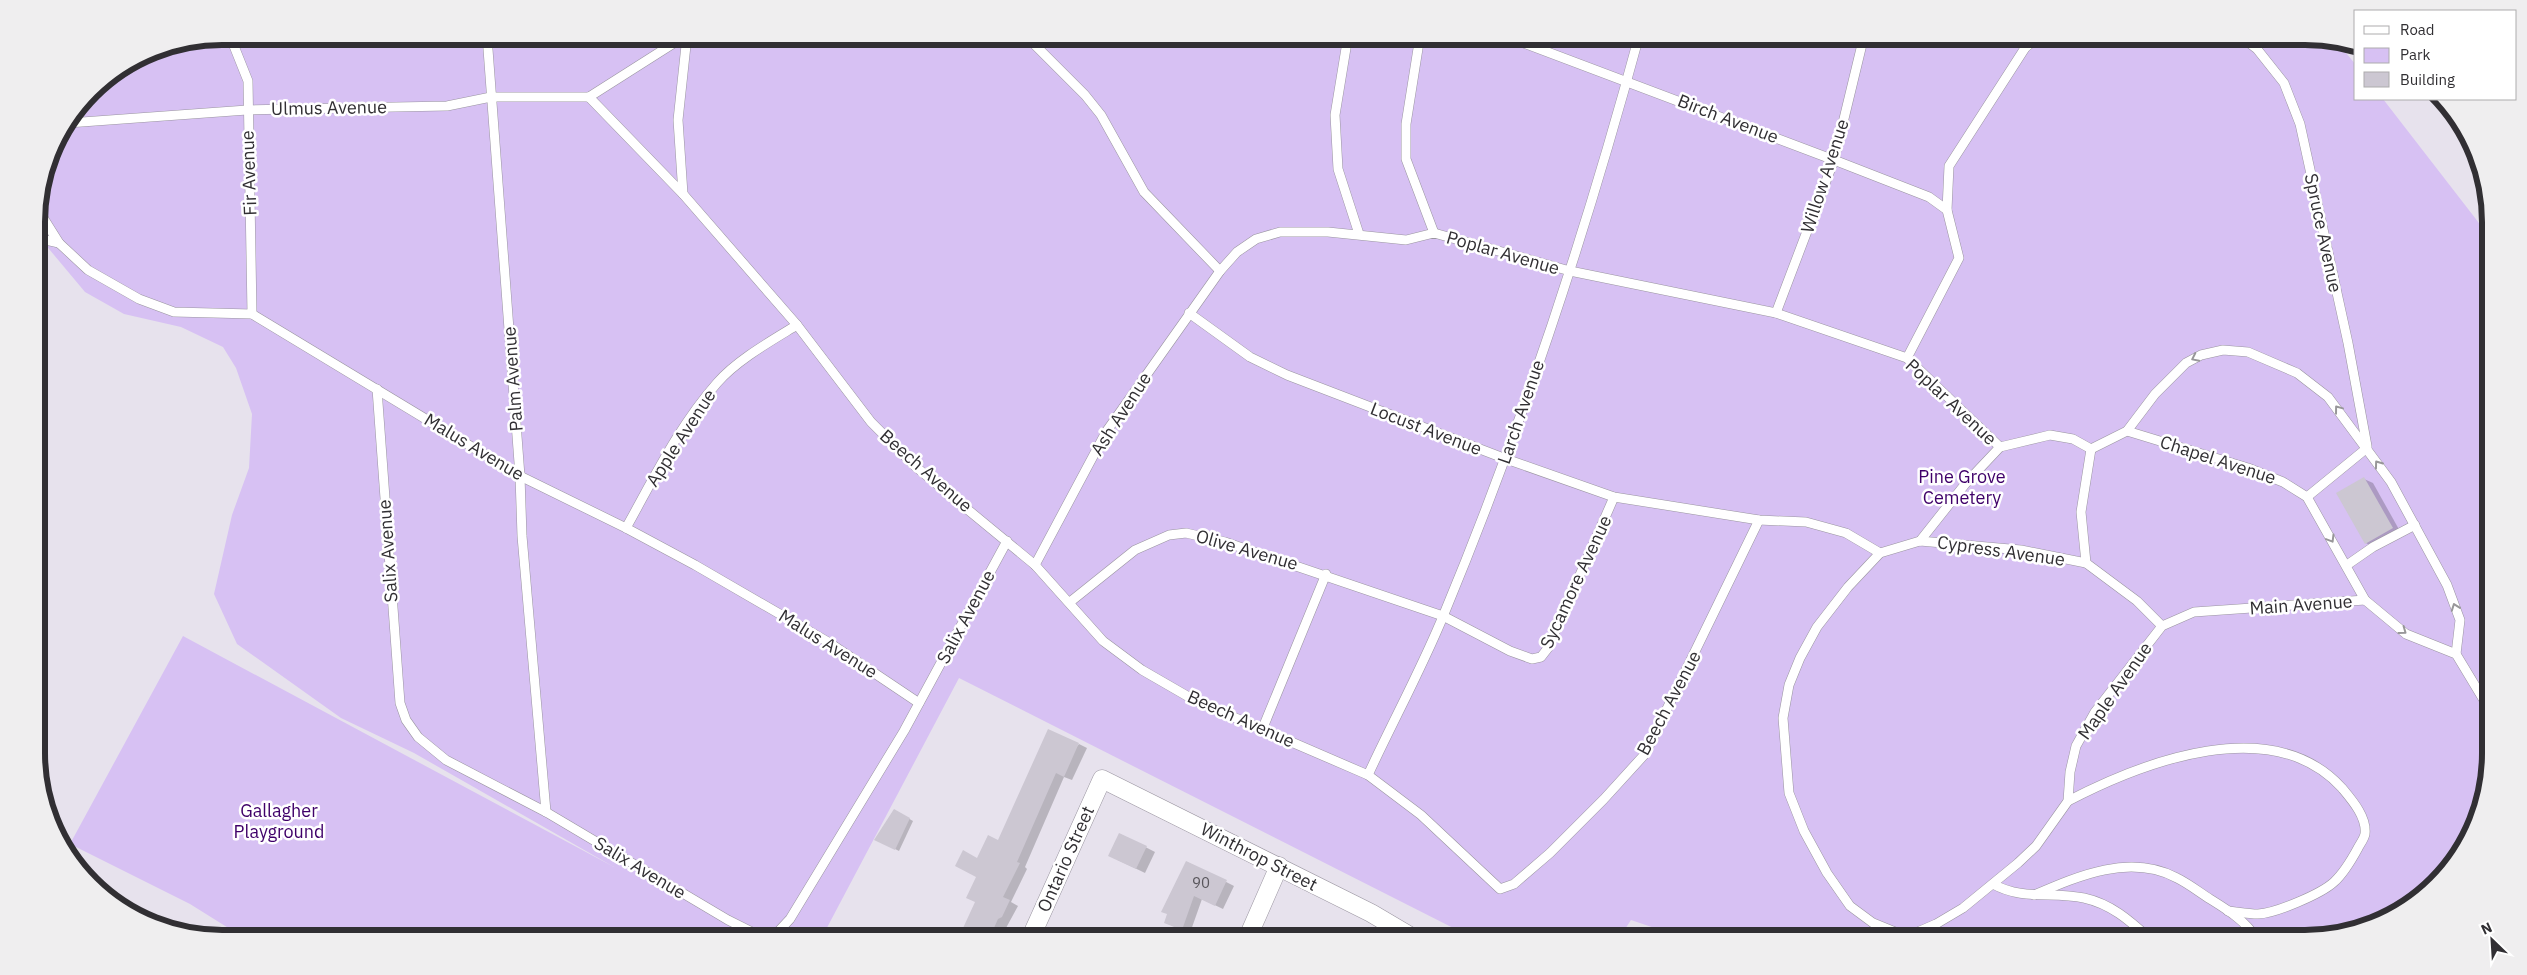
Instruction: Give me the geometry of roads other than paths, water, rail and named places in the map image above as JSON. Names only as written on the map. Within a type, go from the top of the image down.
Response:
[{"type":"street","name":"Winthrop Street","points":[[1102,779],[1279,866],[1401,930]]},
{"type":"street","name":"Ontario Street","points":[[1034,930],[1102,779]]},
{"type":"street","points":[[1251,930],[1279,866]]},
{"type":"lane","name":"Fir Avenue","points":[[234,45],[248,81],[252,314]]},
{"type":"lane","name":"Palm Avenue","points":[[488,45],[520,476],[522,536],[546,812]]},
{"type":"lane","points":[[589,97],[672,45]]},
{"type":"lane","points":[[683,194],[678,120],[685,45]]},
{"type":"lane","points":[[1035,45],[1101,115],[1144,192],[1220,271]]},
{"type":"lane","points":[[1347,45],[1335,116],[1338,169],[1359,234]]},
{"type":"lane","points":[[1419,45],[1406,124],[1406,159],[1434,233]]},
{"type":"lane","name":"Birch Avenue","points":[[1529,45],[1834,160],[1929,198],[1947,210]]},
{"type":"lane","name":"Larch Avenue","points":[[1368,775],[1443,616],[1506,460],[1570,271],[1637,45]]},
{"type":"lane","name":"Willow Avenue","points":[[1776,313],[1834,160],[1862,45]]},
{"type":"lane","points":[[1907,358],[1960,258],[1947,210],[1949,166],[2028,45]]},
{"type":"lane","name":"Spruce Avenue","points":[[2252,45],[2284,83],[2300,124],[2316,207],[2348,343],[2367,448]]},
{"type":"lane","name":"Ulmus Avenue","points":[[76,122],[247,110],[446,106],[491,97],[589,97]]},
{"type":"lane","name":"Beech Avenue","points":[[589,97],[683,194],[797,325],[871,422],[916,467],[1035,565],[1103,641],[1142,670],[1194,700],[1368,775],[1421,815],[1500,890],[1514,884],[1550,853],[1604,799],[1645,754],[1759,520]]},
{"type":"lane","name":"Malus Avenue","points":[[45,221],[59,243],[88,270],[140,299],[174,312],[252,314],[520,476],[626,528],[828,642],[919,703]]},
{"type":"lane","name":"Poplar Avenue","points":[[1220,271],[1243,248],[1256,240],[1280,232],[1359,234],[1406,240],[1434,233],[1570,271],[1776,313],[1907,358],[2000,447]]},
{"type":"lane","points":[[45,240],[59,243]]},
{"type":"lane","name":"Ash Avenue","points":[[1035,565],[1106,432],[1220,271]]},
{"type":"lane","name":"Locust Avenue","points":[[1189,314],[1250,357],[1287,375],[1506,460],[1614,497],[1759,520],[1806,522],[1846,533],[1880,554]]},
{"type":"lane","name":"Apple Avenue","points":[[626,528],[684,425],[718,381],[759,348],[797,325]]},
{"type":"lane","points":[[2091,449],[2127,431],[2155,394],[2186,363],[2201,355],[2222,350],[2248,352],[2297,374],[2328,397],[2392,482],[2447,585],[2460,620],[2456,654],[2482,697]]},
{"type":"lane","name":"Salix Avenue","points":[[377,389],[400,704],[406,720],[418,737],[446,760],[546,812],[719,915],[748,930]]},
{"type":"lane","name":"Chapel Avenue","points":[[2127,431],[2248,468],[2283,482],[2307,497],[2365,600]]},
{"type":"lane","points":[[1920,541],[1966,483],[2000,447],[2050,435],[2074,439],[2091,449]]},
{"type":"lane","points":[[2307,497],[2367,448]]},
{"type":"lane","points":[[2086,563],[2081,512],[2091,449]]},
{"type":"lane","name":"Sycamore Avenue","points":[[1326,574],[1443,616],[1510,651],[1532,659],[1541,657],[1548,648],[1614,497]]},
{"type":"lane","points":[[2347,565],[2373,547],[2415,526]]},
{"type":"lane","name":"Olive Avenue","points":[[1070,602],[1135,550],[1169,535],[1186,533],[1226,542],[1326,574]]},
{"type":"lane","name":"Salix Avenue","points":[[780,930],[790,919],[919,703],[1007,541]]},
{"type":"lane","name":"Cypress Avenue","points":[[1880,554],[1920,541],[2021,550],[2086,563],[2137,602],[2162,626]]},
{"type":"lane","points":[[1880,554],[1848,587],[1817,627],[1800,658],[1789,685],[1783,718],[1789,793],[1804,831],[1827,873],[1850,906],[1873,923],[1890,930]]},
{"type":"lane","points":[[1262,730],[1326,574]]},
{"type":"lane","name":"Main Avenue","points":[[2162,626],[2194,612],[2365,600],[2406,634],[2456,654]]},
{"type":"lane","name":"Maple Avenue","points":[[2068,801],[2070,772],[2076,746],[2095,712],[2162,626]]},
{"type":"lane","points":[[1922,930],[1956,912],[1993,884],[2036,846],[2068,801],[2104,782],[2134,771],[2197,754],[2268,749],[2286,752],[2312,763],[2332,778],[2353,802],[2364,822],[2365,835],[2352,859],[2334,882],[2294,904],[2259,914],[2228,911]]},
{"type":"lane","points":[[2034,895],[2079,876],[2112,868],[2144,867],[2176,877],[2228,911],[2250,930]]},
{"type":"lane","points":[[1993,884],[2008,893],[2082,898],[2107,905],[2129,919],[2141,930]]},
{"type":"park label","name":"Pine Grove Cemetery","points":[[1962,487]]},
{"type":"park label","name":"Gallagher Playground","points":[[279,821]]}]
